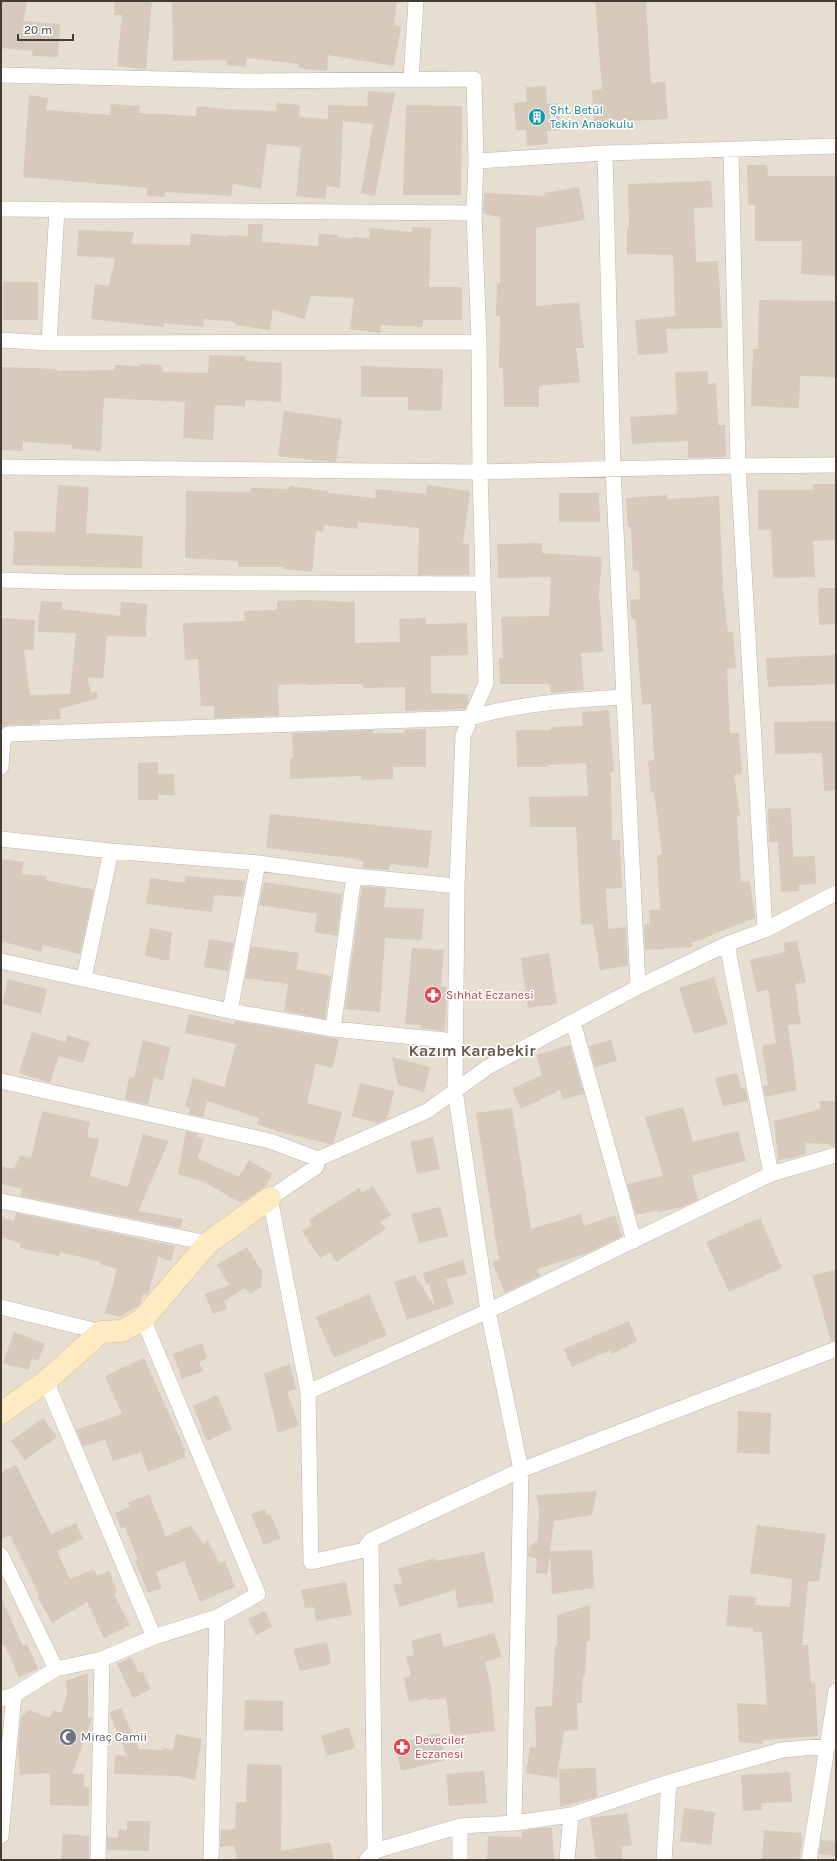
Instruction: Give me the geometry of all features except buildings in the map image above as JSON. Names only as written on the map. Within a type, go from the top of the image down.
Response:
[{"type":"street","points":[[411,79],[416,1]]},
{"type":"street","points":[[1,75],[245,81],[474,79],[476,161],[474,213],[479,342],[480,472],[486,683],[463,736],[457,886],[455,1091],[488,1311],[521,1470],[514,1824]]},
{"type":"street","points":[[476,161],[605,153],[836,146]]},
{"type":"street","points":[[731,149],[738,466],[764,930]]},
{"type":"street","points":[[605,153],[613,468],[638,987]]},
{"type":"street","points":[[1,209],[474,213]]},
{"type":"street","points":[[49,343],[57,209]]},
{"type":"street","points":[[1,340],[49,343],[479,342]]},
{"type":"street","points":[[1,467],[480,472],[613,468],[836,465]]},
{"type":"street","points":[[1,580],[64,582],[483,584]]},
{"type":"street","points":[[1,767],[3,740],[8,734],[470,718],[498,710],[540,703],[624,697]]},
{"type":"street","points":[[1,839],[111,851],[258,863],[354,876],[457,886]]},
{"type":"street","points":[[84,978],[111,851]]},
{"type":"street","points":[[230,1011],[258,863]]},
{"type":"street","points":[[333,1029],[354,876]]},
{"type":"street","points":[[1,1081],[270,1141],[318,1159],[427,1111],[488,1067],[638,987],[727,944],[764,930],[836,893]]},
{"type":"street","points":[[727,944],[771,1174]]},
{"type":"street","points":[[1,961],[230,1011],[333,1029],[455,1041]]},
{"type":"street","points":[[573,1022],[634,1241]]},
{"type":"street","points":[[308,1392],[488,1311],[771,1174],[836,1155]]},
{"type":"street","points":[[1,1307],[101,1332],[122,1331],[143,1319],[208,1243],[316,1167],[318,1159]]},
{"type":"street","points":[[270,1198],[308,1392],[311,1562],[364,1550],[371,1540],[521,1470],[836,1349]]},
{"type":"street","points":[[1,1201],[208,1243]]},
{"type":"street","points":[[1,1836],[8,1697],[56,1669],[102,1659],[154,1637],[217,1617],[258,1594],[143,1319]]},
{"type":"street","points":[[1,1413],[46,1381],[101,1332]]},
{"type":"street","points":[[46,1381],[154,1637]]},
{"type":"street","points":[[371,1540],[371,1855],[460,1826],[514,1824],[571,1815],[669,1782],[782,1750],[828,1746]]},
{"type":"street","points":[[1,1555],[56,1669]]},
{"type":"street","points":[[211,1860],[217,1617]]},
{"type":"street","points":[[98,1860],[102,1659]]},
{"type":"street","points":[[810,1860],[836,1691]]},
{"type":"street","points":[[664,1860],[669,1782]]},
{"type":"street","points":[[567,1860],[571,1815]]},
{"type":"street","points":[[460,1826],[460,1860]]},
{"type":"shaded area","points":[[1,1],[836,1],[836,1860],[1,1860]]},
{"type":"place","name":"Şht. Betül Tekin Anaokulu","points":[[537,117]]},
{"type":"place","name":"Sıhhat Eczanesi","points":[[433,995]]},
{"type":"place","name":"Miraç Camii","points":[[68,1737]]},
{"type":"place","name":"Deveciler Eczanesi","points":[[402,1747]]},
{"type":"district","name":"Kazım Karabekir","points":[[472,1050]]}]
